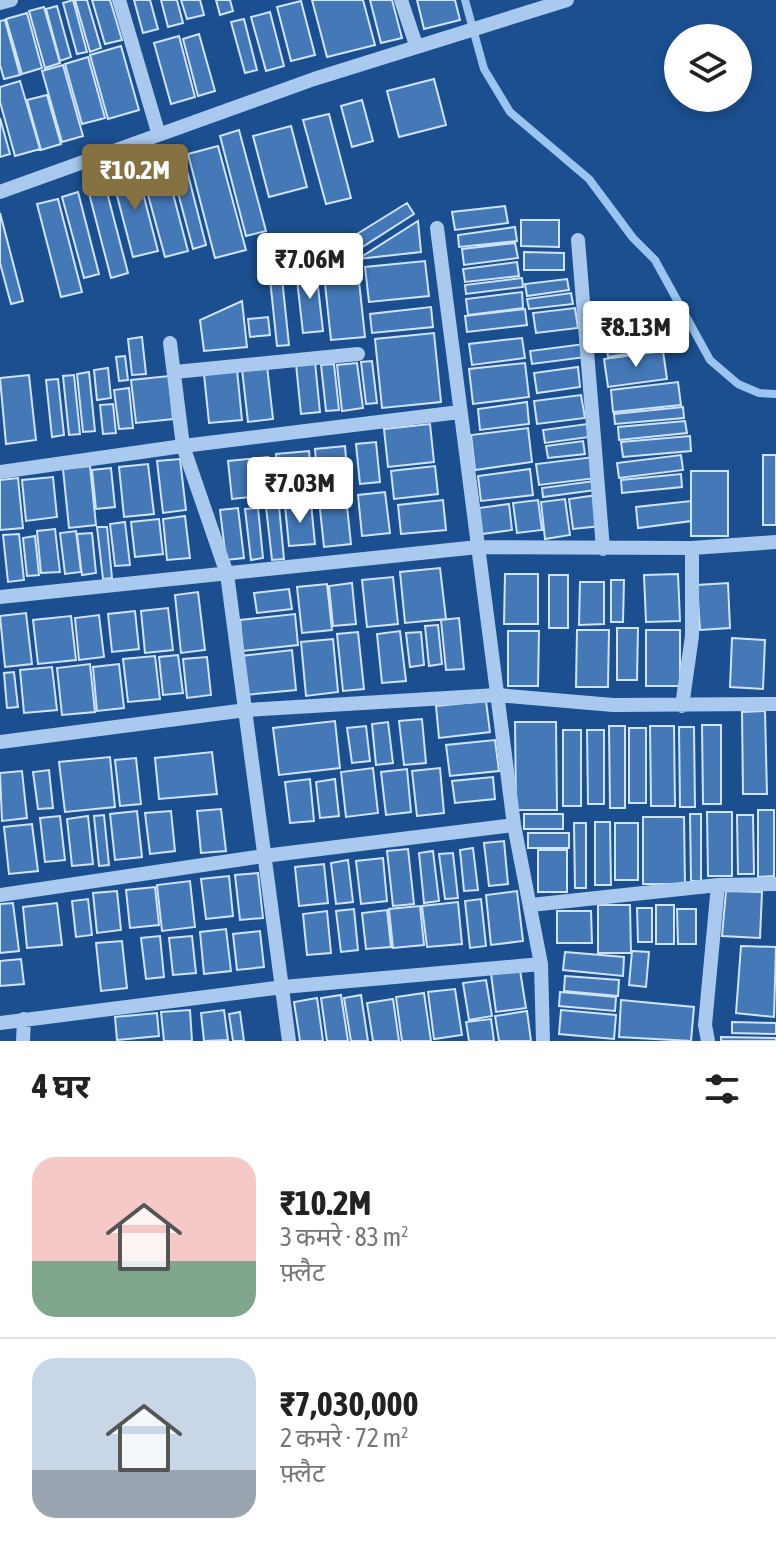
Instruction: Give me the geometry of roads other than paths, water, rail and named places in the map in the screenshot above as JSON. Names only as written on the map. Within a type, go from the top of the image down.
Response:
[{"type":"street","points":[[0,3],[11,0]]},
{"type":"street","points":[[119,0],[158,132]]},
{"type":"street","points":[[401,0],[416,45]]},
{"type":"street","points":[[0,192],[158,132],[416,45],[565,1]]},
{"type":"street","points":[[437,228],[514,825],[541,964],[543,1041]]},
{"type":"street","points":[[578,240],[603,549]]},
{"type":"street","points":[[170,343],[183,446],[227,574],[289,1041]]},
{"type":"street","points":[[175,372],[358,354]]},
{"type":"street","points":[[0,472],[460,412]]},
{"type":"street","points":[[0,597],[478,547],[692,548],[776,542]]},
{"type":"street","points":[[682,706],[692,636],[692,548]]},
{"type":"street","points":[[0,742],[246,710],[497,695],[613,705],[776,704]]},
{"type":"street","points":[[0,895],[264,856],[514,825]]},
{"type":"street","points":[[531,905],[718,885],[776,884]]},
{"type":"street","points":[[708,1041],[705,1025],[718,885]]},
{"type":"street","points":[[0,1023],[283,987],[541,964]]},
{"type":"street","points":[[23,1041],[24,1019]]},
{"type":"waterway","points":[[465,0],[484,69],[510,112],[589,179],[633,238],[655,260],[710,360],[738,384],[759,393],[776,394]]}]
